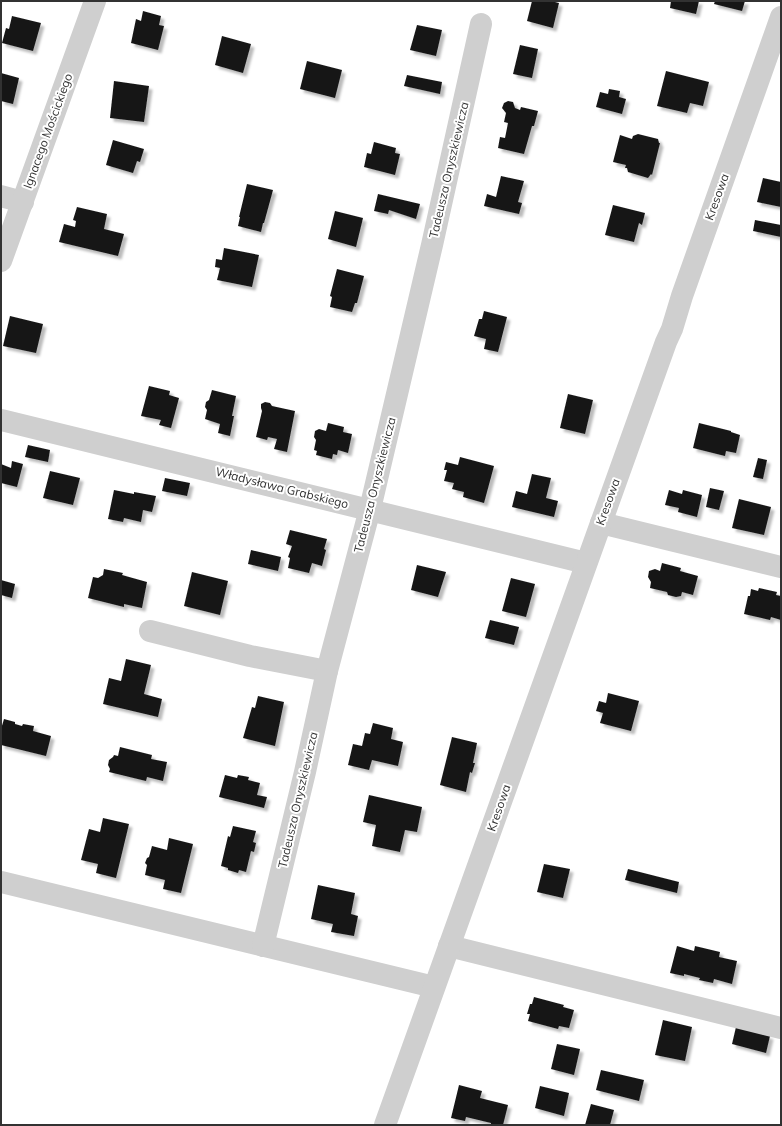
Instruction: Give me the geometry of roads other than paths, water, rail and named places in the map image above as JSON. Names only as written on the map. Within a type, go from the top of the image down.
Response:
[{"type":"street","name":"Ignacego Mościckiego","points":[[1,261],[95,1]]},
{"type":"street","name":"Kresowa","points":[[385,1125],[586,563],[672,329],[781,18]]},
{"type":"street","name":"Tadeusza Onyszkiewicza","points":[[262,946],[305,772],[327,671],[370,509],[432,245],[481,24]]},
{"type":"street","points":[[1,196],[23,202]]},
{"type":"street","name":"Władysława Grabskiego","points":[[1,420],[586,563]]},
{"type":"street","points":[[601,523],[781,567]]},
{"type":"street","points":[[150,631],[250,656],[327,671]]},
{"type":"street","points":[[1,882],[434,987]]},
{"type":"street","points":[[449,946],[781,1028]]}]
